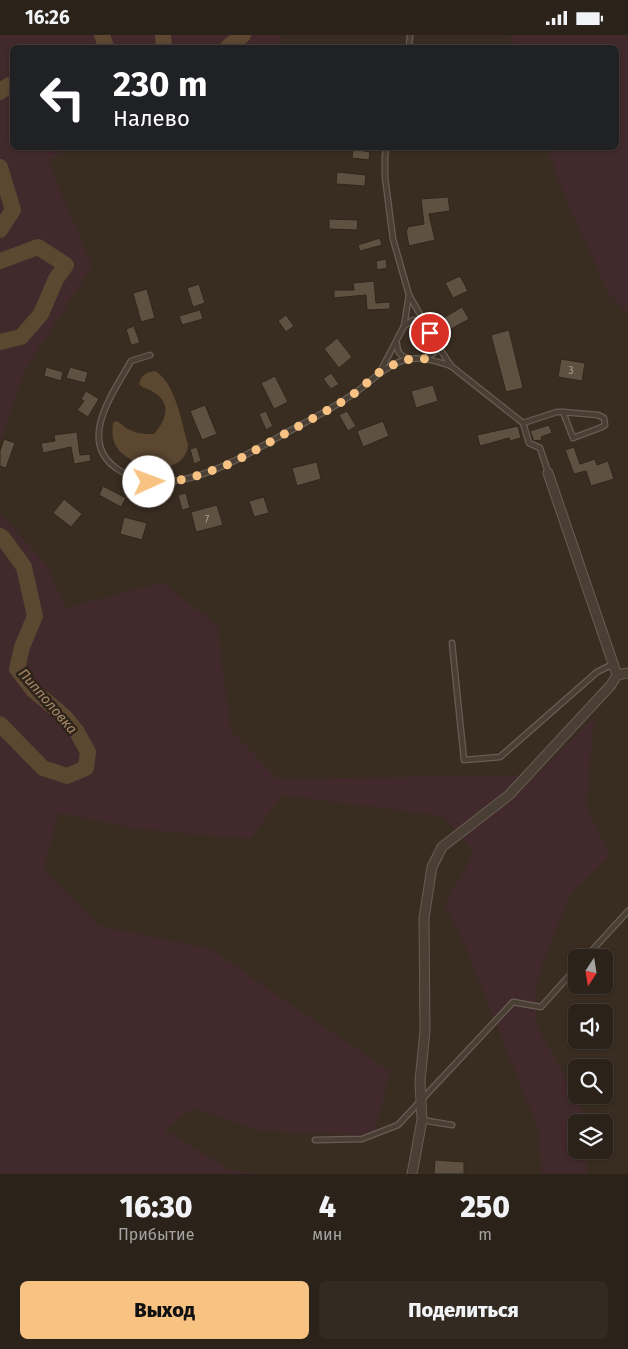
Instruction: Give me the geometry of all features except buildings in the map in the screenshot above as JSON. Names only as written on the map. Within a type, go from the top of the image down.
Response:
[{"type":"street","points":[[548,473],[617,675]]},
{"type":"street","points":[[412,1174],[422,1120],[420,1081],[425,1031],[424,918],[432,867],[442,847],[509,795],[611,685],[617,675],[628,673]]},
{"type":"lane","points":[[387,150],[385,177],[394,239],[409,295],[436,343],[451,365],[523,423],[529,443],[540,448],[548,473]]},
{"type":"lane","points":[[381,371],[404,326],[409,295]]},
{"type":"lane","points":[[404,326],[413,320],[424,322]]},
{"type":"lane","points":[[397,342],[397,350],[400,355],[409,359]]},
{"type":"lane","points":[[424,359],[435,352],[436,343]]},
{"type":"lane","points":[[150,355],[131,361],[107,405],[98,427],[100,446],[108,462],[123,473],[149,482],[176,481],[200,475],[232,463],[337,405],[355,393],[381,371],[401,361],[424,359],[451,365]]},
{"type":"lane","points":[[523,423],[563,412],[598,415],[604,418],[605,425],[573,438],[563,412]]},
{"type":"lane","points":[[452,643],[464,760],[500,757],[597,672],[613,664]]},
{"type":"lane","points":[[593,949],[628,911]]},
{"type":"lane","points":[[315,1140],[362,1139],[398,1125],[513,1002],[541,1007],[568,977]]},
{"type":"lane","points":[[422,1120],[452,1125]]},
{"type":"shaded area","points":[[0,35],[280,35],[282,45],[10,45],[10,150],[65,150],[48,161],[92,267],[27,366],[0,440]]},
{"type":"shaded area","points":[[510,35],[628,35],[628,313],[608,292],[561,187],[549,150],[619,150],[619,45],[513,45]]},
{"type":"shaded area","points":[[155,371],[162,376],[173,393],[188,445],[185,456],[177,463],[156,467],[144,465],[123,454],[116,446],[113,435],[113,423],[116,421],[128,429],[139,433],[154,434],[159,428],[165,416],[165,405],[157,394],[139,384],[145,375]]},
{"type":"shaded area","points":[[0,514],[47,565],[65,608],[162,583],[217,625],[231,731],[278,779],[536,775],[594,716],[586,807],[610,857],[570,894],[537,979],[536,1024],[568,1083],[568,1104],[579,1104],[584,1114],[568,1114],[568,1159],[586,1159],[587,1174],[542,1174],[539,1131],[463,940],[445,905],[474,852],[443,816],[282,795],[251,839],[138,829],[59,813],[43,870],[100,926],[210,949],[390,1072],[374,1136],[258,1130],[194,1108],[164,1130],[230,1170],[259,1174],[0,1174]]},
{"type":"waterway","name":"Пипполовка","points":[[102,35],[105,45]]},
{"type":"waterway","name":"Пипполовка","points":[[163,35],[164,45]]},
{"type":"waterway","name":"Пипполовка","points":[[230,45],[243,35]]},
{"type":"waterway","name":"Пипполовка","points":[[0,92],[10,85]]},
{"type":"waterway","name":"Пипполовка","points":[[0,167],[13,210],[0,230]]},
{"type":"waterway","name":"Пипполовка","points":[[0,261],[38,247],[66,265],[56,279],[41,314],[21,337],[0,342]]},
{"type":"waterway","name":"Пипполовка","points":[[0,536],[24,567],[35,616],[22,647],[17,669],[33,690],[65,717],[77,732],[88,752],[86,768],[67,776],[43,768],[0,724]]},
{"type":"route","points":[[149,482],[176,481],[200,475],[232,463],[337,405],[355,393],[381,371],[401,361],[416,358],[424,359],[430,356],[435,352],[436,343],[430,333]]}]
